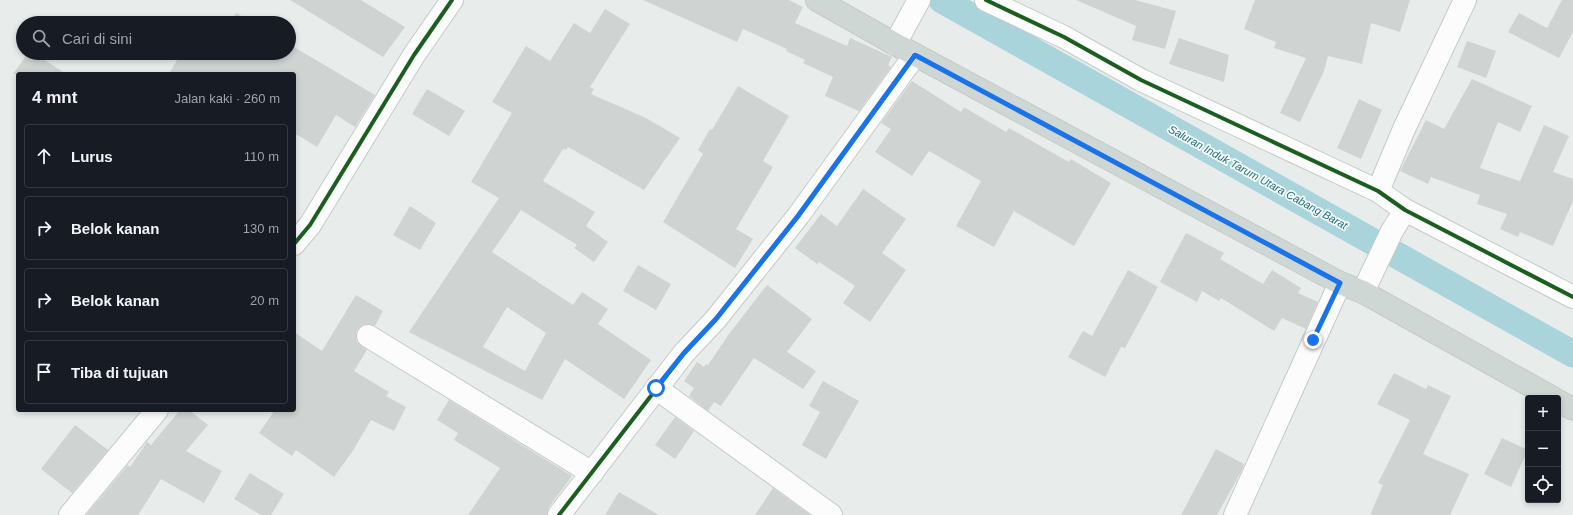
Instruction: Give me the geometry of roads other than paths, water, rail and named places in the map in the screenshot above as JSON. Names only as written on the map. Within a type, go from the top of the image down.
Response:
[{"type":"main road","points":[[817,0],[915,55],[1340,283],[1363,292],[1548,395]]},
{"type":"main road","points":[[1561,403],[1573,409]]},
{"type":"street","points":[[296,242],[310,225],[410,62],[452,0]]},
{"type":"street","points":[[895,44],[919,0]]},
{"type":"street","points":[[986,0],[1064,37],[1141,80],[1378,191],[1406,210],[1573,297]]},
{"type":"street","points":[[1378,191],[1404,129],[1465,0]]},
{"type":"street","points":[[559,515],[656,388],[684,353],[716,319],[798,216],[915,55]]},
{"type":"street","points":[[1363,292],[1372,270],[1392,231],[1406,210]]},
{"type":"street","points":[[1235,515],[1340,283]]},
{"type":"street","points":[[368,336],[592,473]]},
{"type":"street","points":[[656,388],[831,515]]},
{"type":"street","points":[[70,515],[155,412]]},
{"type":"waterway","name":"Saluran Induk Tarum Utara Cabang Barat","points":[[942,0],[1573,354]]}]
